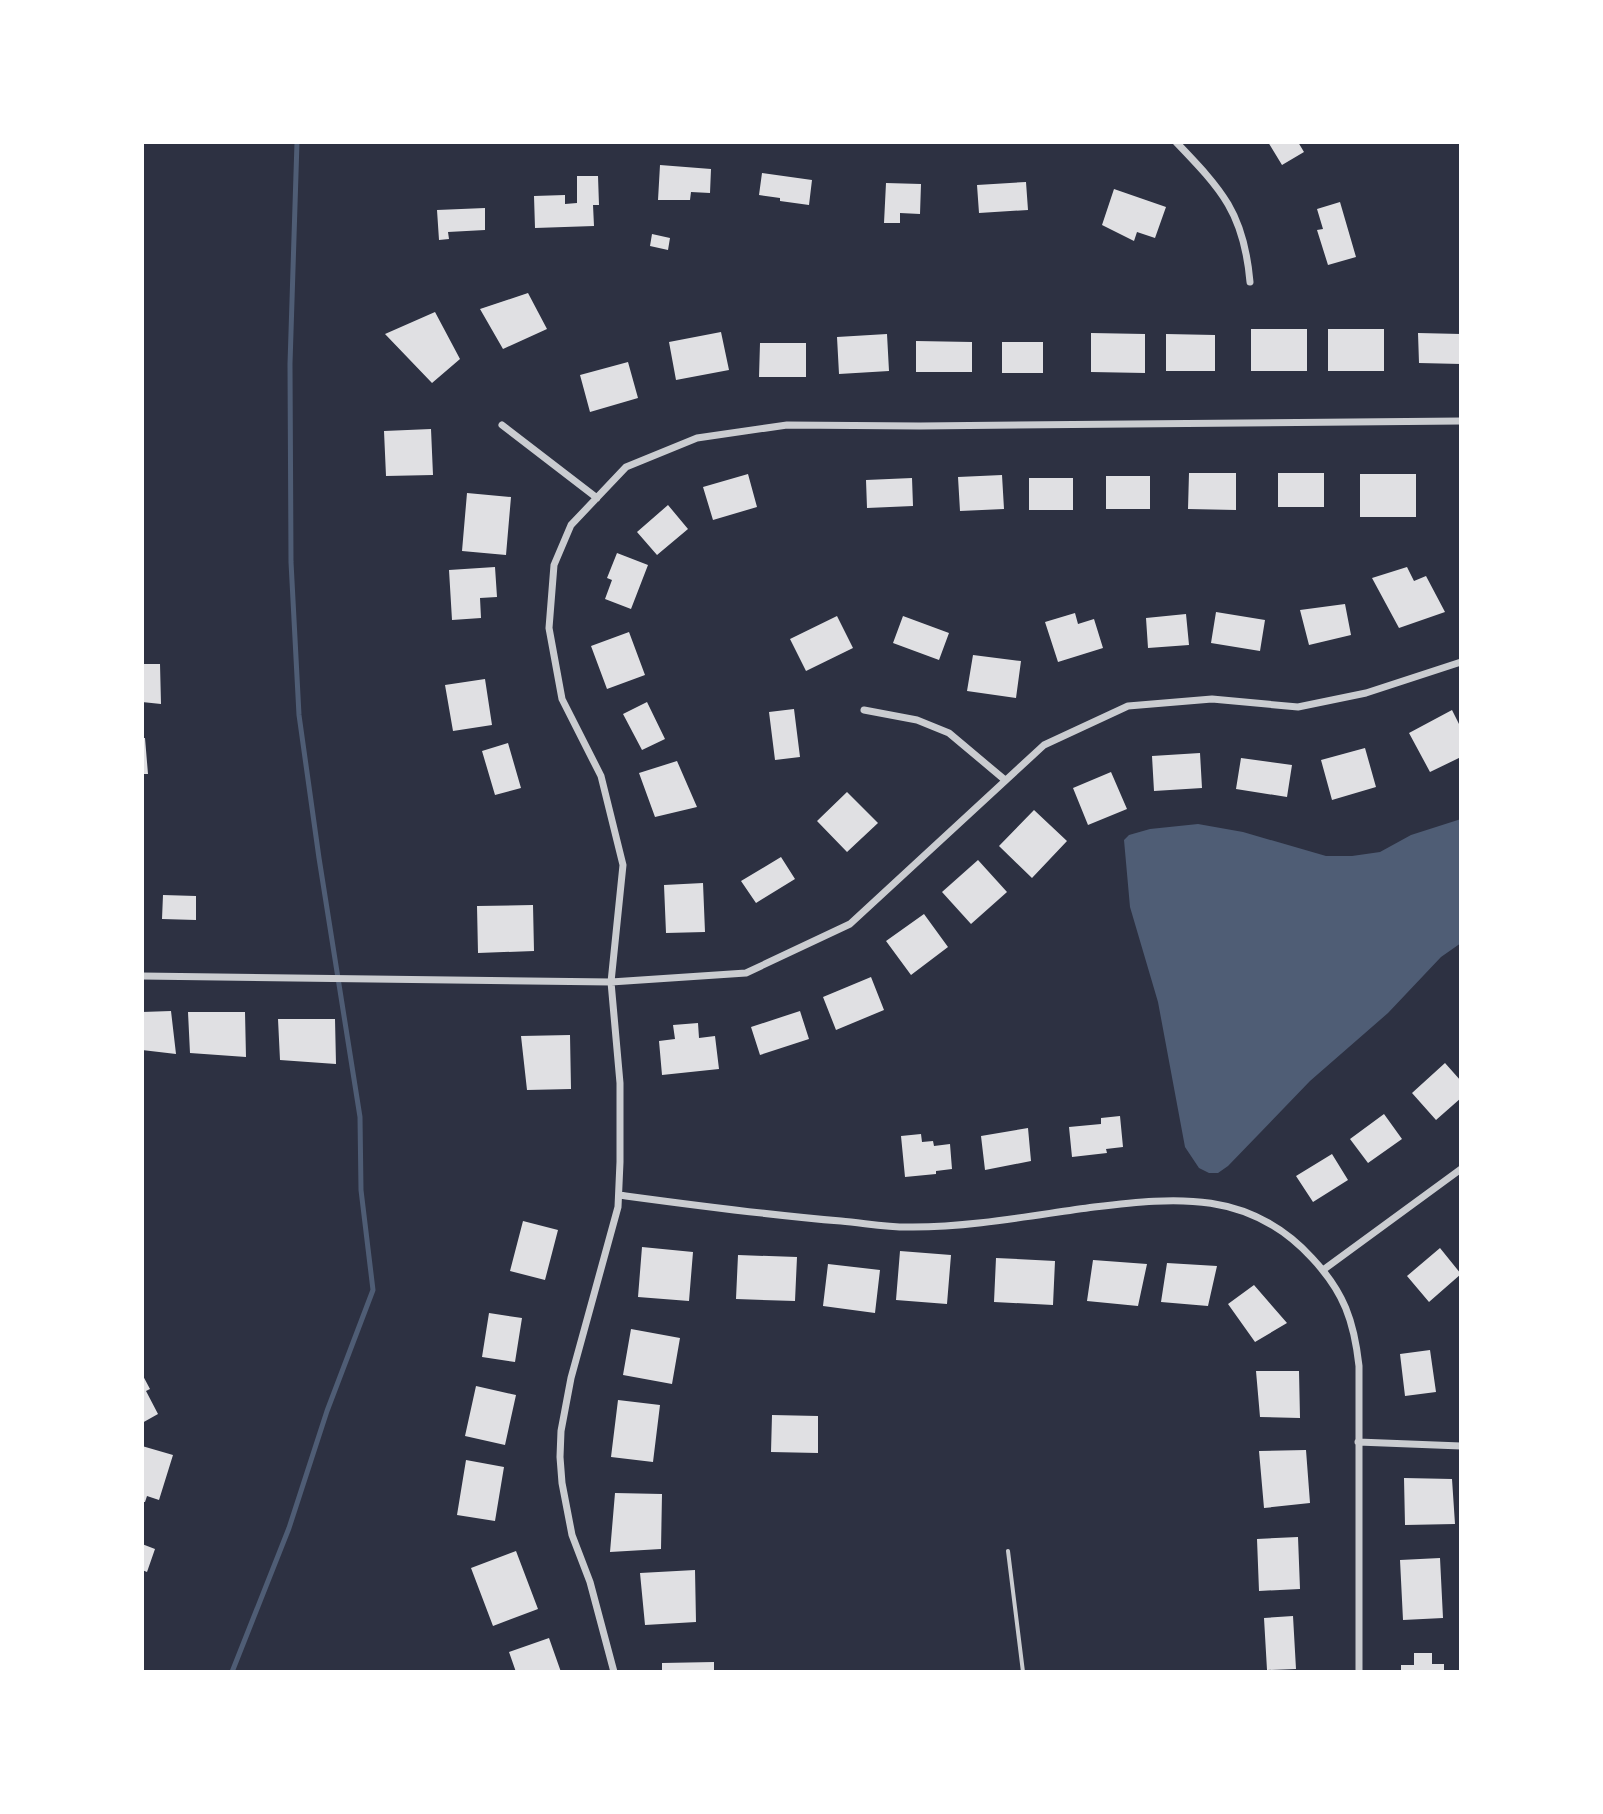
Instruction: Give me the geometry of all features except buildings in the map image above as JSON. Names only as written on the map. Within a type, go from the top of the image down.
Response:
[{"type":"street","points":[[1176,142],[1218,186],[1232,209],[1248,255],[1250,282]]},
{"type":"street","points":[[614,1672],[594,1595],[572,1535],[560,1457],[565,1404],[618,1207],[620,1083],[611,982],[623,865],[601,776],[562,699],[549,628],[554,565],[571,525],[626,467],[697,438],[787,425],[1461,421]]},
{"type":"street","points":[[502,425],[597,498]]},
{"type":"street","points":[[142,976],[611,982],[746,973],[850,924],[937,847],[1044,745],[1128,706],[1212,699],[1298,707],[1366,693],[1461,662]]},
{"type":"street","points":[[864,710],[917,720],[949,733],[1005,780]]},
{"type":"street","points":[[1323,1270],[1461,1169]]},
{"type":"street","points":[[619,1195],[767,1215],[913,1227],[1159,1199],[1211,1202],[1262,1218],[1305,1250],[1339,1290],[1356,1340],[1359,1366],[1359,1672]]},
{"type":"street","points":[[1358,1442],[1461,1446]]},
{"type":"lane","points":[[1008,1551],[1023,1672]]},
{"type":"water","points":[[1461,819],[1461,943],[1441,957],[1388,1013],[1310,1081],[1228,1166],[1218,1173],[1199,1168],[1185,1147],[1158,1002],[1130,907],[1124,840],[1129,835],[1150,829],[1198,824],[1243,832],[1326,856],[1352,856],[1380,852],[1411,835]]},
{"type":"waterway","points":[[232,1672],[289,1528],[327,1411],[373,1290],[361,1190],[360,1117],[299,715],[291,562],[290,364],[297,142]]}]
